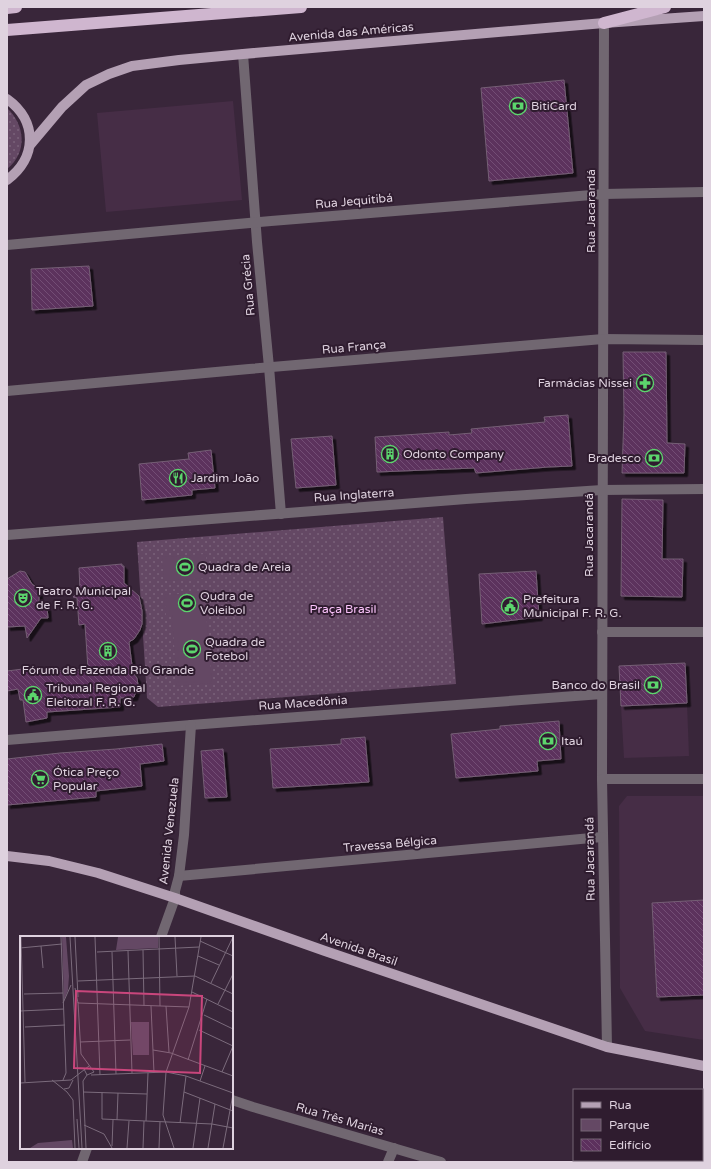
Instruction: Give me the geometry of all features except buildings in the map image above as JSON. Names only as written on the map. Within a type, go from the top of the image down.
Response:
[{"type":"highway","points":[[7,8],[16,7]]},
{"type":"highway","points":[[7,30],[301,7]]},
{"type":"highway","points":[[604,23],[665,7]]},
{"type":"main road","name":"Avenida das Américas","points":[[30,145],[62,107],[86,86],[109,74],[132,66],[242,54],[604,23],[704,16]]},
{"type":"main road","points":[[7,99],[21,112],[29,128],[30,145],[22,166],[16,174],[7,180]]},
{"type":"main road","name":"Avenida Brasil","points":[[7,856],[56,862],[98,873],[175,898],[607,1047],[704,1066]]},
{"type":"street","name":"Rua Jacarandá","points":[[604,23],[602,837],[607,1047]]},
{"type":"street","name":"Rua Grécia","points":[[242,54],[281,514]]},
{"type":"street","name":"Rua Jequitibá","points":[[7,246],[256,222],[604,194],[704,192]]},
{"type":"street","name":"Rua França","points":[[7,391],[603,339],[704,340]]},
{"type":"street","name":"Rua Inglaterra","points":[[7,535],[602,490],[704,488]]},
{"type":"street","points":[[602,632],[704,632]]},
{"type":"street","name":"Rua Macedônia","points":[[7,740],[602,694]]},
{"type":"street","name":"Avenida Venezuela","points":[[161,936],[175,898],[175,891],[179,876],[184,835],[191,725]]},
{"type":"street","points":[[602,779],[704,779]]},
{"type":"street","name":"Travessa Bélgica","points":[[179,876],[602,837]]},
{"type":"street","name":"Rua Três Marias","points":[[233,1100],[441,1162]]},
{"type":"street","points":[[388,1162],[394,1148]]},
{"type":"street","points":[[82,1162],[87,1149]]},
{"type":"shaded area","points":[[233,101],[242,200],[106,212],[97,113]]},
{"type":"shaded area","points":[[687,703],[689,756],[624,758],[621,706]]},
{"type":"shaded area","points":[[627,796],[704,796],[704,1040],[645,1031],[620,988],[619,806]]},
{"type":"green space","points":[[7,108],[18,122],[22,138],[18,155],[7,169]]},
{"type":"green space","name":"Praça Brasil","points":[[443,517],[456,684],[158,707],[147,698],[137,542]]},
{"type":"green space","name":"Quadra de Areia","points":[[206,554],[207,578],[164,581],[162,557]]},
{"type":"green space","name":"Quadra de Fotebol","points":[[208,592],[210,612],[206,612],[212,683],[177,686],[172,615],[166,615],[164,595]]},
{"type":"place","name":"BitiCard","points":[[518,106]]},
{"type":"place","name":"Farmácias Nissei","points":[[645,383]]},
{"type":"place","name":"Odonto Company","points":[[390,454]]},
{"type":"place","name":"Bradesco","points":[[654,458]]},
{"type":"place","name":"Jardim João","points":[[178,478]]},
{"type":"place","name":"Quadra de Areia","points":[[185,567]]},
{"type":"place","name":"Teatro Municipal de F. R. G.","points":[[23,598]]},
{"type":"place","name":"Qudra de Voleibol","points":[[187,603]]},
{"type":"place","name":"Prefeitura Municipal F. R. G.","points":[[510,606]]},
{"type":"place","name":"Quadra de Fotebol","points":[[192,649]]},
{"type":"place","name":"Fórum de Fazenda Rio Grande","points":[[108,651]]},
{"type":"place","name":"Banco do Brasil","points":[[653,685]]},
{"type":"place","name":"Tribunal Regional Eleitoral F. R. G.","points":[[33,695]]},
{"type":"place","name":"Itaú","points":[[548,741]]},
{"type":"place","name":"Ótica Preço Popular","points":[[40,779]]}]
